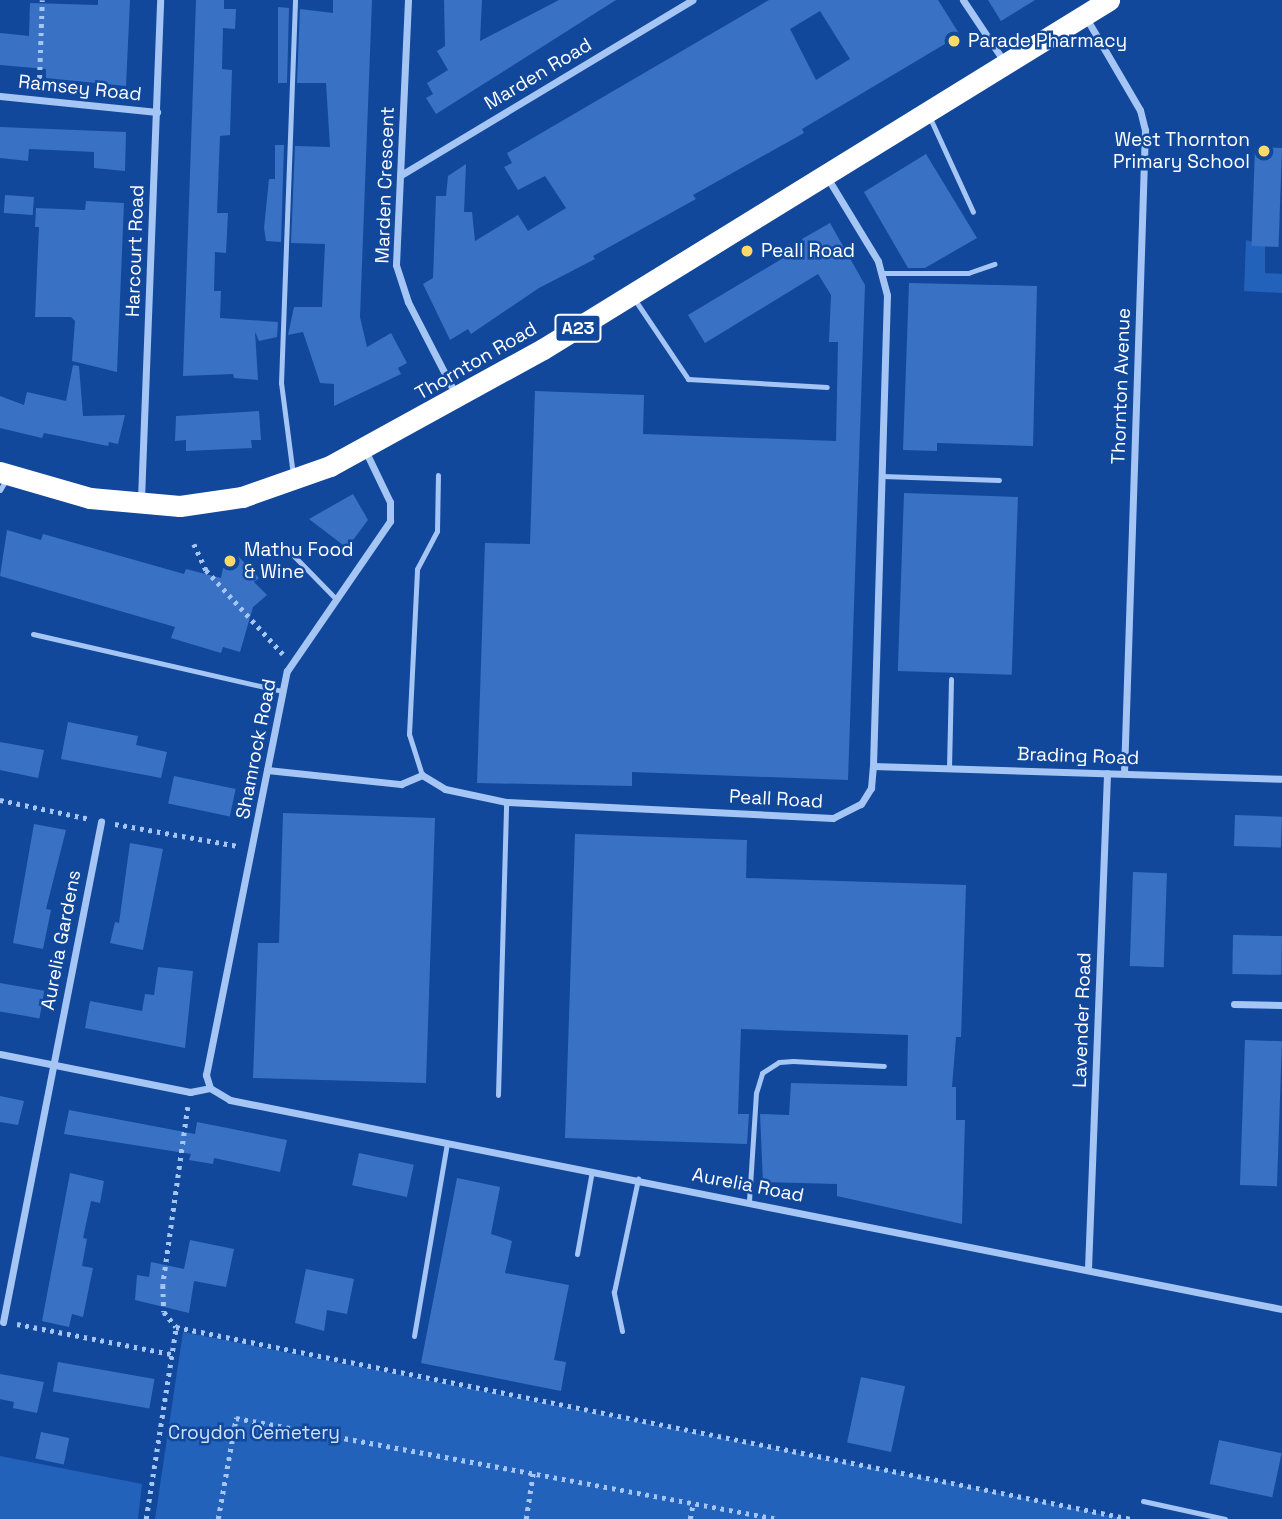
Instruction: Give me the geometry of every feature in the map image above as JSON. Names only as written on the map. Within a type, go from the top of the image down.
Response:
[{"type":"highway","name":"Thornton Road","points":[[3,479],[90,498],[141,504],[204,505],[295,480],[365,450],[458,399],[631,295],[1110,0]]},
{"type":"street","name":"Harcourt Road","points":[[141,504],[160,0]]},
{"type":"street","name":"Marden Crescent","points":[[408,0],[397,274],[458,399]]},
{"type":"street","name":"Marden Road","points":[[401,175],[692,0]]},
{"type":"street","points":[[963,0],[1006,64]]},
{"type":"street","name":"Thornton Avenue","points":[[1084,16],[1140,110],[1145,130],[1124,773]]},
{"type":"street","name":"Ramsey Road","points":[[0,96],[157,112]]},
{"type":"street","name":"Peall Road","points":[[422,775],[445,789],[506,802],[833,818],[861,804],[870,788],[873,766],[887,295],[883,273],[825,174]]},
{"type":"street","name":"Shamrock Road","points":[[210,1088],[206,1075],[282,691],[291,662],[382,539],[392,512],[365,450]]},
{"type":"street","name":"Brading Road","points":[[873,766],[1282,779]]},
{"type":"street","points":[[267,770],[401,784],[422,775]]},
{"type":"street","name":"Lavender Road","points":[[1088,1269],[1107,773]]},
{"type":"street","name":"Aurelia Gardens","points":[[3,1322],[101,822]]},
{"type":"street","points":[[1234,1004],[1282,1005]]},
{"type":"street","points":[[0,1054],[190,1092],[210,1088]]},
{"type":"street","name":"Aurelia Road","points":[[210,1088],[230,1100],[1282,1309]]},
{"type":"lane","points":[[295,0],[281,383],[287,450],[295,480]]},
{"type":"lane","points":[[927,112],[973,212]]},
{"type":"lane","points":[[883,273],[968,272],[995,264]]},
{"type":"lane","points":[[631,295],[688,379],[827,387]]},
{"type":"lane","points":[[422,775],[409,734],[417,569],[437,530],[438,475]]},
{"type":"lane","points":[[882,476],[999,480]]},
{"type":"lane","points":[[292,554],[337,600]]},
{"type":"lane","points":[[33,634],[282,691]]},
{"type":"lane","points":[[949,768],[951,679]]},
{"type":"lane","points":[[498,1095],[506,802]]},
{"type":"lane","points":[[749,1201],[756,1093],[762,1073],[779,1062],[793,1060],[884,1066]]},
{"type":"lane","points":[[414,1336],[447,1143]]},
{"type":"lane","points":[[576,1254],[592,1171]]},
{"type":"lane","points":[[622,1331],[614,1292],[638,1180]]},
{"type":"lane","points":[[1143,1501],[1225,1519]]},
{"type":"path","points":[[39,100],[42,0]]},
{"type":"path","points":[[194,544],[206,570],[291,662]]},
{"type":"path","points":[[0,800],[101,822],[252,849]]},
{"type":"path","points":[[190,1092],[163,1285],[164,1312],[176,1327],[1131,1519]]},
{"type":"path","points":[[3,1322],[171,1354]]},
{"type":"path","points":[[146,1519],[176,1327]]},
{"type":"path","points":[[218,1519],[236,1418],[778,1519]]},
{"type":"path","points":[[526,1519],[533,1474]]},
{"type":"path","points":[[691,1519],[693,1503]]},
{"type":"green space","points":[[1246,240],[1265,246],[1265,273],[1282,274],[1282,293],[1244,291]]},
{"type":"green space","name":"Croydon Cemetery","points":[[183,1332],[950,1483],[1125,1519],[155,1519]]},
{"type":"green space","points":[[0,1456],[142,1484],[138,1519],[0,1519]]},
{"type":"building","points":[[98,0],[130,0],[126,86],[46,78],[46,69],[0,65],[0,33],[29,36],[30,3],[98,5]]},
{"type":"building","points":[[196,0],[224,0],[224,9],[236,9],[235,29],[223,28],[222,69],[232,70],[230,135],[220,136],[217,213],[228,213],[226,253],[215,252],[214,291],[221,291],[220,318],[278,322],[277,337],[259,341],[255,332],[258,380],[234,378],[233,374],[183,376]]},
{"type":"building","points":[[333,0],[372,0],[360,317],[367,347],[391,333],[407,363],[398,368],[401,374],[334,406],[334,384],[320,383],[303,332],[288,335],[294,307],[322,307],[325,244],[291,243],[295,146],[330,147],[326,83],[297,83],[300,9],[333,13]]},
{"type":"building","points":[[444,0],[482,0],[480,41],[559,0],[616,0],[436,114],[426,98],[433,94],[427,83],[448,70],[437,51],[445,46]]},
{"type":"building","points":[[769,0],[938,0],[960,35],[802,129],[804,133],[693,195],[696,199],[593,256],[595,259],[539,288],[471,334],[468,329],[450,340],[423,284],[433,278],[436,196],[446,196],[448,176],[466,164],[464,212],[472,212],[475,241],[518,215],[528,231],[566,208],[545,176],[518,190],[504,167],[512,163],[507,153]],"holes":[[[820,11],[850,59],[816,80],[790,29]]]},
{"type":"building","points":[[988,0],[1035,0],[1001,21]]},
{"type":"building","points":[[278,7],[289,8],[287,83],[278,83]]},
{"type":"building","points":[[0,127],[126,132],[125,171],[94,168],[94,152],[29,149],[28,161],[0,158]]},
{"type":"building","points":[[275,145],[284,145],[281,242],[266,241],[264,228],[269,179],[275,179]]},
{"type":"building","points":[[1255,147],[1282,148],[1279,247],[1252,246]]},
{"type":"building","points":[[926,154],[977,238],[925,268],[908,268],[864,192]]},
{"type":"building","points":[[5,195],[34,197],[33,215],[4,213]]},
{"type":"building","points":[[86,201],[124,203],[117,372],[72,361],[75,321],[71,317],[35,317],[39,227],[35,227],[36,208],[85,210]]},
{"type":"building","points":[[830,223],[865,285],[848,780],[632,772],[632,786],[477,783],[485,543],[530,544],[535,391],[644,395],[643,434],[836,441],[838,342],[829,342],[831,295],[818,274],[705,343],[688,315],[805,245],[802,239]]},
{"type":"building","points":[[909,283],[1037,286],[1033,446],[937,443],[937,451],[903,450]]},
{"type":"building","points":[[73,365],[79,366],[83,416],[125,415],[118,444],[109,442],[108,446],[44,433],[42,438],[0,428],[0,396],[24,405],[27,392],[66,401]]},
{"type":"building","points":[[259,411],[261,440],[251,440],[252,448],[186,451],[186,440],[175,441],[176,416]]},
{"type":"building","points":[[904,493],[1018,497],[1012,675],[898,671]]},
{"type":"building","points":[[353,494],[368,520],[347,548],[309,519]]},
{"type":"building","points":[[7,530],[41,540],[43,534],[184,574],[186,569],[221,578],[224,563],[238,556],[259,578],[254,582],[267,595],[253,607],[240,652],[223,647],[221,653],[171,638],[175,627],[0,576]]},
{"type":"building","points":[[68,722],[138,736],[136,745],[167,752],[161,778],[61,759]]},
{"type":"building","points":[[0,742],[44,750],[38,778],[0,770]]},
{"type":"building","points":[[174,776],[236,789],[230,816],[168,803]]},
{"type":"building","points":[[283,813],[435,818],[426,1083],[253,1078],[258,943],[279,943]]},
{"type":"building","points":[[1235,815],[1282,817],[1281,848],[1234,846]]},
{"type":"building","points":[[34,824],[66,830],[46,909],[51,910],[43,949],[13,943]]},
{"type":"building","points":[[575,834],[747,840],[746,878],[966,885],[961,1037],[956,1037],[952,1087],[956,1087],[956,1120],[965,1120],[962,1224],[837,1196],[837,1184],[763,1182],[760,1114],[789,1115],[791,1083],[907,1086],[908,1035],[741,1029],[738,1114],[749,1114],[747,1144],[565,1138]]},
{"type":"building","points":[[130,843],[163,849],[143,950],[110,943],[115,922],[119,923]]},
{"type":"building","points":[[1133,872],[1167,873],[1164,967],[1130,966]]},
{"type":"building","points":[[1233,935],[1282,936],[1281,975],[1232,974]]},
{"type":"building","points":[[158,967],[193,971],[185,1048],[85,1028],[90,1001],[142,1011],[145,994],[154,995]]},
{"type":"building","points":[[0,983],[44,991],[39,1018],[0,1011]]},
{"type":"building","points":[[1245,1040],[1282,1041],[1277,1186],[1240,1185]]},
{"type":"building","points":[[0,1096],[24,1101],[18,1125],[0,1122]]},
{"type":"building","points":[[69,1110],[195,1134],[197,1122],[287,1140],[280,1172],[214,1158],[213,1164],[189,1160],[191,1154],[64,1134]]},
{"type":"building","points":[[359,1153],[414,1165],[407,1197],[352,1185]]},
{"type":"building","points":[[70,1173],[104,1181],[100,1203],[91,1201],[83,1238],[87,1239],[82,1266],[93,1268],[83,1317],[72,1314],[69,1327],[42,1321]]},
{"type":"building","points":[[457,1178],[500,1187],[491,1234],[512,1241],[505,1273],[569,1285],[554,1360],[566,1362],[561,1391],[421,1363]]},
{"type":"building","points":[[190,1240],[234,1249],[226,1287],[194,1281],[189,1313],[135,1300],[137,1275],[149,1277],[151,1262],[184,1269]]},
{"type":"building","points":[[306,1269],[354,1279],[347,1314],[327,1310],[324,1331],[295,1323]]},
{"type":"building","points":[[58,1362],[155,1379],[149,1409],[53,1392]]},
{"type":"building","points":[[0,1374],[44,1382],[37,1413],[13,1408],[14,1402],[0,1399]]},
{"type":"building","points":[[861,1377],[905,1386],[891,1452],[847,1443]]},
{"type":"building","points":[[41,1432],[69,1438],[64,1464],[35,1458]]},
{"type":"building","points":[[1219,1440],[1282,1453],[1272,1497],[1210,1484]]},
{"type":"place","name":"Parade Pharmacy","points":[[954,41]]},
{"type":"place","name":"West Thornton Primary School","points":[[1264,151]]},
{"type":"place","name":"Peall Road","points":[[747,251]]},
{"type":"place","name":"Mathu Food & Wine","points":[[230,561]]}]
